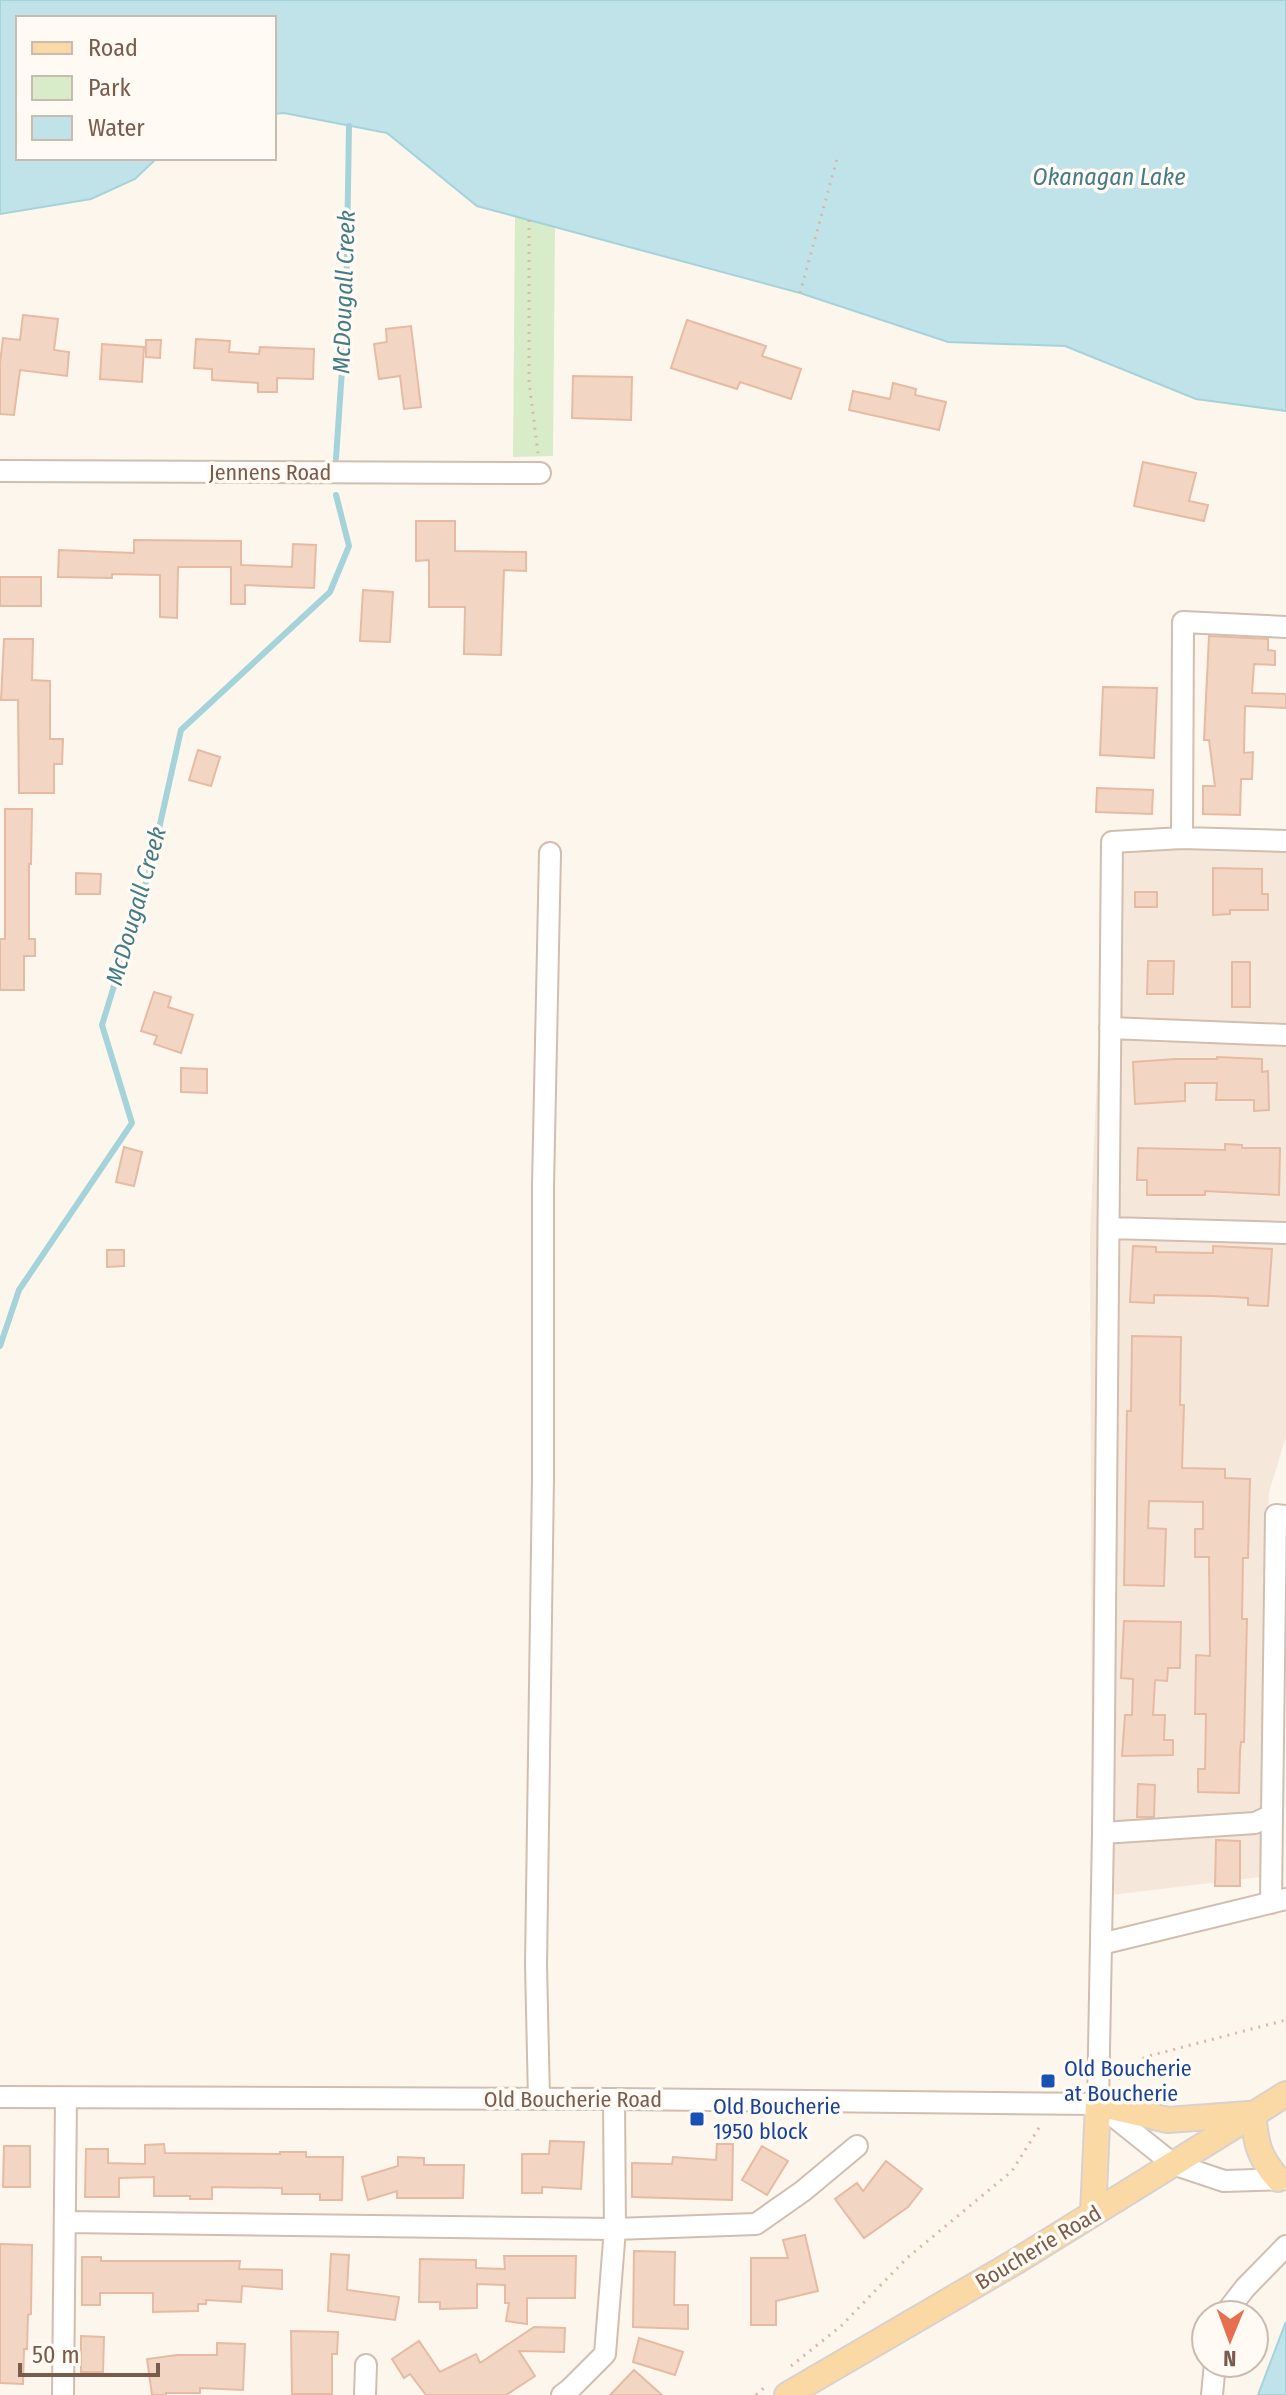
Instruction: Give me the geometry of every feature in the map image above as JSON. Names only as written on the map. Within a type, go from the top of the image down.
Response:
[{"type":"main road","name":"Boucherie Road","points":[[777,2390],[1015,2262],[1286,2094]]},
{"type":"main road","points":[[1093,2213],[1098,2104],[1168,2120],[1253,2114],[1256,2139],[1264,2162],[1282,2179]]},
{"type":"street","name":"Jennens Road","points":[[0,471],[540,473]]},
{"type":"street","points":[[1182,838],[1183,622],[1286,627]]},
{"type":"street","points":[[1282,2179],[1224,2181],[1173,2164],[1098,2104],[1112,842],[1182,838],[1286,841]]},
{"type":"street","points":[[539,2099],[536,1965],[543,1477],[543,1170],[550,853]]},
{"type":"street","points":[[1110,1028],[1286,1035]]},
{"type":"street","points":[[1109,1228],[1286,1233]]},
{"type":"street","points":[[1101,1944],[1278,1901],[1272,1815],[1276,1515],[1286,1516]]},
{"type":"street","points":[[1103,1833],[1255,1823],[1272,1815]]},
{"type":"street","name":"Old Boucherie Road","points":[[0,2097],[1098,2104]]},
{"type":"street","points":[[63,2395],[66,2098]]},
{"type":"street","points":[[562,2395],[605,2354],[615,2229],[614,2099]]},
{"type":"street","points":[[66,2222],[615,2229],[756,2224],[803,2191],[857,2146]]},
{"type":"street","points":[[1236,2299],[1286,2246]]},
{"type":"street","points":[[365,2395],[366,2365]]},
{"type":"path","points":[[800,293],[837,159]]},
{"type":"path","points":[[529,220],[529,382],[540,473]]},
{"type":"path","points":[[1113,2083],[1145,2057],[1286,2020]]},
{"type":"path","points":[[792,2365],[841,2326],[907,2258],[1012,2171],[1042,2123]]},
{"type":"path","points":[[756,2395],[777,2390]]},
{"type":"shaded area","points":[[1102,844],[1286,844],[1286,1437],[1269,1492],[1260,1877],[1095,1897],[1092,1835],[1090,1236],[1099,1030]]},
{"type":"green space","points":[[515,216],[555,227],[553,456],[513,457]]},
{"type":"water","name":"Okanagan Lake","points":[[0,0],[1286,0],[1286,411],[1196,399],[1065,346],[948,342],[800,293],[477,206],[387,133],[276,114],[276,16],[16,16],[16,160],[155,160],[135,179],[91,199],[0,214]]},
{"type":"water","points":[[1285,2324],[1286,2395],[1258,2395],[1264,2379],[1270,2379],[1270,2363]]},
{"type":"building","points":[[23,315],[58,319],[54,350],[69,352],[67,376],[20,370],[14,415],[0,414],[3,338],[20,340]]},
{"type":"building","points":[[687,320],[766,346],[762,356],[801,369],[791,399],[740,382],[737,389],[671,368]]},
{"type":"building","points":[[411,326],[421,407],[404,409],[400,376],[379,379],[374,344],[387,342],[386,329]]},
{"type":"building","points":[[196,339],[230,341],[229,352],[259,354],[260,347],[314,349],[313,379],[277,378],[277,392],[258,392],[258,383],[212,380],[212,369],[194,368]]},
{"type":"building","points":[[146,340],[161,340],[160,358],[146,357]]},
{"type":"building","points":[[102,344],[144,347],[142,382],[100,379]]},
{"type":"building","points":[[573,376],[632,377],[631,420],[572,418]]},
{"type":"building","points":[[893,383],[916,389],[915,395],[946,402],[939,430],[849,410],[853,391],[890,399]]},
{"type":"building","points":[[1143,462],[1196,473],[1189,501],[1208,505],[1204,521],[1134,506]]},
{"type":"building","points":[[416,521],[455,521],[455,551],[526,552],[526,571],[504,570],[501,655],[464,654],[465,607],[429,607],[429,560],[416,561]]},
{"type":"building","points":[[134,540],[241,541],[241,565],[292,567],[293,544],[316,545],[314,588],[245,585],[245,604],[231,604],[231,567],[178,567],[177,618],[160,617],[160,575],[58,577],[59,550],[134,553]]},
{"type":"building","points":[[0,577],[41,577],[41,606],[0,606]]},
{"type":"building","points":[[363,590],[393,592],[390,642],[360,641]]},
{"type":"building","points":[[1209,636],[1268,639],[1268,650],[1275,651],[1275,665],[1254,664],[1252,693],[1286,694],[1286,708],[1245,706],[1244,753],[1253,752],[1252,779],[1241,779],[1240,815],[1203,814],[1203,786],[1215,786],[1209,740],[1204,740]]},
{"type":"building","points":[[4,639],[33,639],[32,680],[50,681],[50,739],[63,739],[62,764],[54,764],[54,793],[19,793],[18,700],[1,700]]},
{"type":"building","points":[[1103,687],[1157,688],[1154,758],[1100,755]]},
{"type":"building","points":[[198,750],[220,757],[211,786],[189,780]]},
{"type":"building","points":[[1097,788],[1153,790],[1152,814],[1096,812]]},
{"type":"building","points":[[5,809],[32,809],[29,939],[35,939],[35,956],[24,956],[24,990],[0,990],[0,939],[5,939]]},
{"type":"building","points":[[1213,868],[1262,869],[1262,894],[1268,894],[1268,910],[1230,910],[1230,914],[1213,915]]},
{"type":"building","points":[[76,873],[101,874],[100,894],[76,894]]},
{"type":"building","points":[[1135,892],[1157,892],[1157,907],[1135,907]]},
{"type":"building","points":[[1148,961],[1174,961],[1173,994],[1147,994]]},
{"type":"building","points":[[1232,962],[1250,962],[1250,1007],[1232,1007]]},
{"type":"building","points":[[154,992],[171,997],[168,1007],[193,1015],[181,1053],[154,1044],[157,1036],[141,1031]]},
{"type":"building","points":[[1217,1057],[1262,1059],[1262,1072],[1268,1071],[1269,1110],[1254,1111],[1254,1100],[1216,1100],[1217,1083],[1185,1083],[1185,1101],[1135,1104],[1133,1062]]},
{"type":"building","points":[[181,1068],[207,1069],[207,1093],[181,1092]]},
{"type":"building","points":[[1225,1144],[1242,1145],[1242,1148],[1280,1148],[1279,1195],[1205,1191],[1205,1195],[1147,1195],[1147,1180],[1137,1180],[1138,1148],[1225,1150]]},
{"type":"building","points":[[124,1147],[142,1152],[134,1186],[116,1182]]},
{"type":"building","points":[[1133,1246],[1156,1247],[1156,1252],[1213,1253],[1213,1246],[1272,1249],[1268,1306],[1248,1305],[1248,1298],[1212,1296],[1154,1295],[1154,1303],[1130,1302]]},
{"type":"building","points":[[107,1250],[124,1250],[124,1266],[107,1267]]},
{"type":"building","points":[[1132,1336],[1181,1337],[1180,1405],[1184,1405],[1182,1468],[1225,1469],[1225,1478],[1250,1479],[1248,1558],[1243,1558],[1242,1619],[1247,1619],[1244,1742],[1241,1742],[1240,1752],[1239,1793],[1198,1792],[1198,1769],[1205,1769],[1206,1714],[1195,1714],[1196,1655],[1210,1656],[1209,1557],[1195,1557],[1195,1529],[1203,1529],[1203,1502],[1149,1501],[1148,1528],[1166,1529],[1164,1586],[1124,1585],[1127,1411],[1131,1411]]},
{"type":"building","points":[[1124,1621],[1181,1622],[1180,1668],[1168,1668],[1167,1681],[1155,1680],[1153,1715],[1165,1715],[1164,1740],[1173,1740],[1173,1755],[1122,1756],[1125,1715],[1132,1715],[1133,1679],[1121,1678]]},
{"type":"building","points":[[1138,1784],[1155,1785],[1154,1817],[1137,1817]]},
{"type":"building","points":[[1216,1840],[1240,1841],[1240,1886],[1215,1886]]},
{"type":"building","points":[[550,2141],[584,2142],[581,2189],[542,2187],[542,2193],[522,2193],[522,2154],[549,2154]]},
{"type":"building","points":[[164,2144],[165,2153],[306,2152],[306,2157],[343,2157],[342,2200],[320,2200],[320,2194],[282,2194],[282,2188],[212,2187],[212,2199],[154,2196],[154,2177],[119,2178],[119,2197],[85,2197],[86,2149],[108,2149],[108,2163],[145,2164],[145,2145]]},
{"type":"building","points":[[717,2144],[733,2144],[732,2200],[632,2197],[632,2163],[672,2164],[673,2157],[716,2160]]},
{"type":"building","points":[[4,2146],[30,2146],[30,2187],[3,2187]]},
{"type":"building","points":[[762,2146],[788,2161],[767,2195],[742,2180]]},
{"type":"building","points":[[398,2157],[424,2158],[424,2165],[464,2165],[463,2198],[397,2198],[397,2191],[368,2200],[362,2177],[398,2166]]},
{"type":"building","points":[[886,2161],[922,2189],[908,2207],[864,2238],[835,2199],[857,2183],[863,2191]]},
{"type":"building","points":[[805,2235],[818,2291],[776,2301],[776,2325],[751,2325],[751,2258],[788,2258],[783,2240]]},
{"type":"building","points":[[0,2244],[32,2245],[31,2314],[28,2315],[27,2349],[24,2349],[23,2384],[0,2383]]},
{"type":"building","points":[[634,2251],[675,2252],[674,2305],[688,2305],[688,2329],[633,2327]]},
{"type":"building","points":[[331,2254],[349,2255],[347,2290],[399,2297],[395,2320],[328,2311]]},
{"type":"building","points":[[504,2256],[576,2256],[575,2298],[527,2298],[527,2324],[506,2321],[509,2303],[505,2303],[505,2285],[477,2284],[477,2308],[440,2309],[440,2302],[419,2302],[420,2259],[476,2260],[476,2268],[505,2269]]},
{"type":"building","points":[[82,2257],[101,2257],[101,2261],[240,2261],[239,2269],[282,2270],[282,2289],[242,2286],[241,2302],[206,2300],[206,2304],[198,2304],[198,2311],[153,2312],[153,2293],[100,2293],[100,2305],[82,2305]]},
{"type":"building","points":[[534,2327],[565,2328],[564,2352],[519,2351],[535,2376],[506,2395],[426,2395],[410,2374],[404,2378],[392,2359],[419,2341],[440,2372],[476,2354],[480,2363]]},
{"type":"building","points":[[291,2331],[338,2332],[337,2354],[332,2354],[332,2394],[292,2394]]},
{"type":"building","points":[[81,2336],[104,2337],[103,2372],[81,2372]]},
{"type":"building","points":[[639,2338],[683,2352],[675,2375],[633,2362]]},
{"type":"building","points":[[217,2343],[245,2344],[243,2390],[200,2388],[200,2393],[152,2395],[147,2359],[217,2355]]},
{"type":"building","points":[[634,2370],[662,2395],[610,2395]]},
{"type":"waterway","name":"McDougall Creek","points":[[336,458],[346,311],[349,126]]},
{"type":"waterway","name":"McDougall Creek","points":[[0,1346],[19,1290],[132,1123],[102,1025],[150,869],[181,730],[330,592],[349,546],[336,495]]},
{"type":"place","name":"Old Boucherie at Boucherie","points":[[1048,2081]]},
{"type":"place","name":"Old Boucherie 1950 block","points":[[697,2119]]}]
